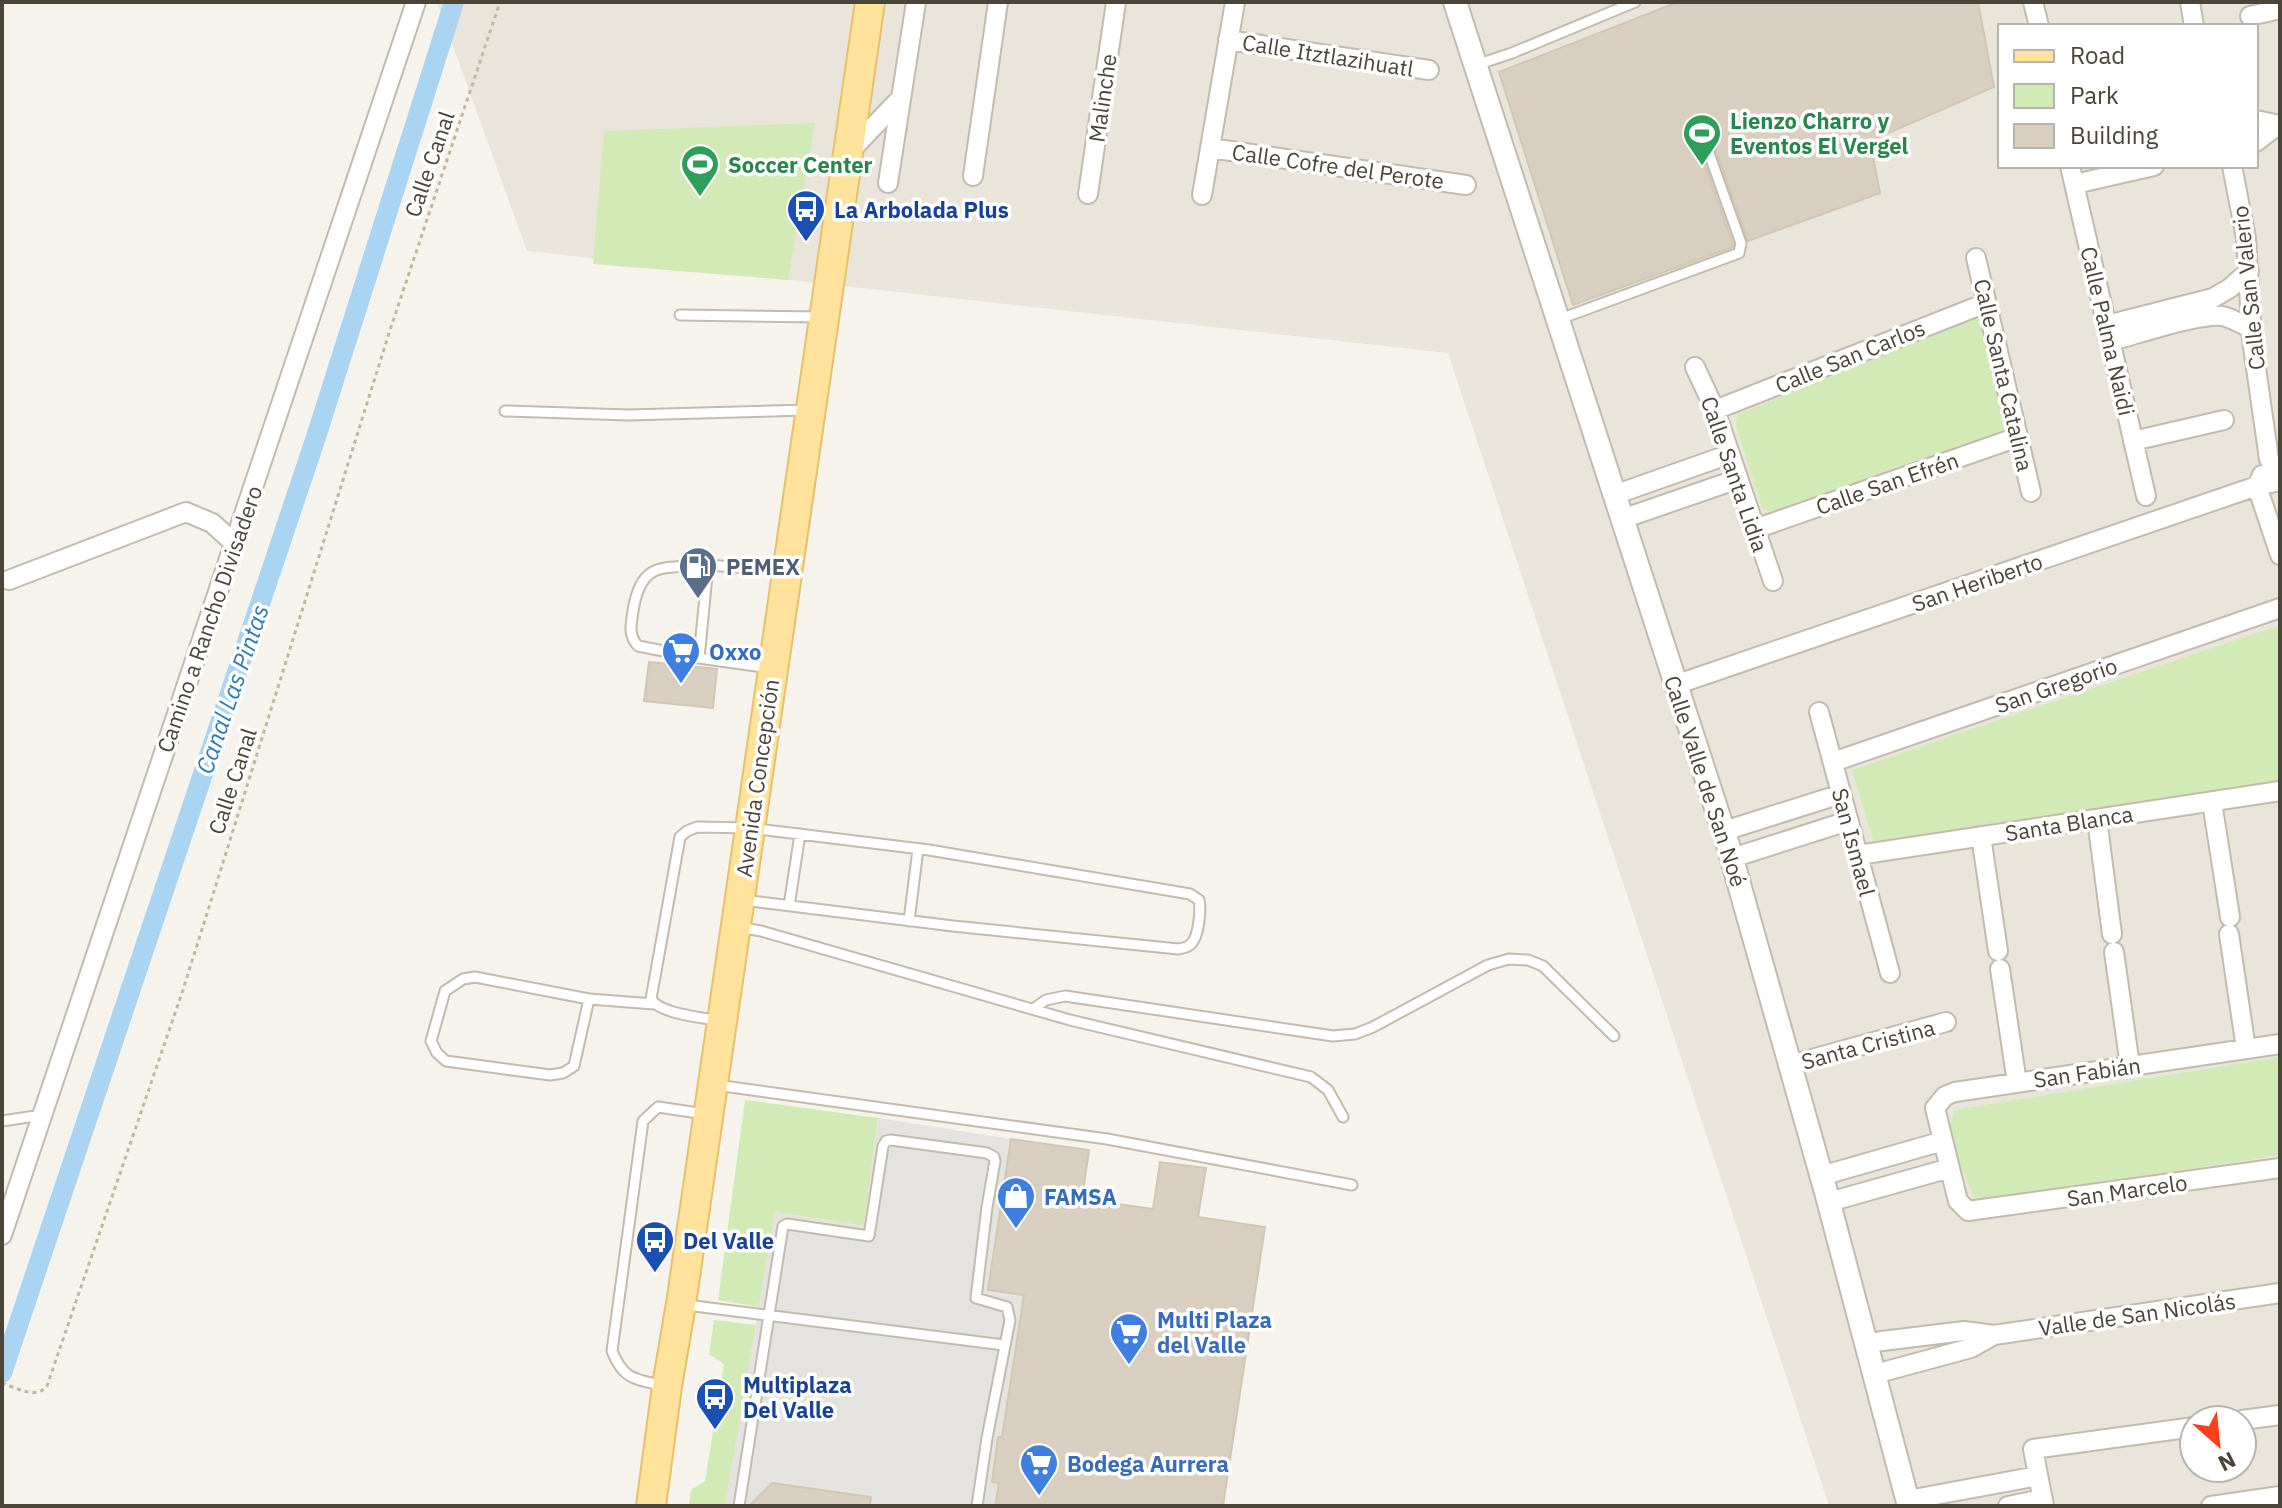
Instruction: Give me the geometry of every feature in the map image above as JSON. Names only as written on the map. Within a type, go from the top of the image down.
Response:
[{"type":"main road","name":"Avenida Concepción","points":[[651,1506],[870,2]]},
{"type":"street","name":"Camino a Rancho Divisadero","points":[[2,1235],[416,2]]},
{"type":"street","points":[[888,183],[916,2]]},
{"type":"street","points":[[973,176],[998,2]]},
{"type":"street","name":"Malinche","points":[[1088,194],[1116,2]]},
{"type":"street","points":[[1202,195],[1235,2]]},
{"type":"street","name":"Calle Valle de San Noé","points":[[1455,2],[1724,831],[1829,1202],[1908,1503]]},
{"type":"street","points":[[2033,2],[2038,24]]},
{"type":"street","points":[[2190,2],[2194,24]]},
{"type":"street","points":[[2250,16],[2280,9]]},
{"type":"street","name":"Calle Itztlazihuatl","points":[[1228,40],[1429,70]]},
{"type":"street","points":[[848,153],[901,98]]},
{"type":"street","points":[[2258,120],[2279,125]]},
{"type":"street","points":[[2258,141],[2279,125]]},
{"type":"street","name":"Calle Cofre del Perote","points":[[1210,148],[1466,185]]},
{"type":"street","points":[[2072,175],[2136,168]]},
{"type":"street","name":"Calle San Valerio","points":[[2232,168],[2241,206],[2249,271],[2251,329],[2275,466],[2257,486]]},
{"type":"street","name":"Calle Palma Naidi","points":[[2072,175],[2146,496]]},
{"type":"street","name":"Calle Santa Catalina","points":[[1976,258],[2031,492]]},
{"type":"street","points":[[2108,333],[2197,311],[2249,271]]},
{"type":"street","name":"Calle San Carlos","points":[[1715,410],[1986,303]]},
{"type":"street","points":[[2197,311],[2235,320],[2251,329]]},
{"type":"street","name":"Calle Santa Lidia","points":[[1695,367],[1715,410],[1773,581]]},
{"type":"street","points":[[2133,441],[2224,420]]},
{"type":"street","name":"Calle San Efrén","points":[[1755,529],[2018,437]]},
{"type":"street","points":[[1614,495],[1730,454]]},
{"type":"street","points":[[1622,519],[1738,479]]},
{"type":"street","name":"San Heriberto","points":[[1675,685],[2257,486],[2280,481]]},
{"type":"street","points":[[2257,486],[2280,555]]},
{"type":"street","points":[[9,580],[186,512],[212,523],[234,543]]},
{"type":"street","name":"San Gregorio","points":[[1833,762],[2280,608]]},
{"type":"street","name":"San Ismael","points":[[1819,712],[1890,973]]},
{"type":"street","name":"Santa Blanca","points":[[1858,855],[2280,791]]},
{"type":"street","points":[[1724,831],[1841,794]]},
{"type":"street","points":[[2212,802],[2246,1049]]},
{"type":"street","points":[[2097,819],[2130,1066]]},
{"type":"street","points":[[1732,858],[1848,821]]},
{"type":"street","points":[[1981,836],[2017,1083]]},
{"type":"street","name":"Santa Cristina","points":[[1790,1065],[1946,1022]]},
{"type":"street","name":"San Fabián","points":[[1974,1211],[1963,1208],[1958,1201],[1935,1108],[1945,1096],[1955,1092],[2280,1044]]},
{"type":"street","points":[[1821,1176],[1943,1141]]},
{"type":"street","points":[[1829,1202],[1950,1168]]},
{"type":"street","name":"San Marcelo","points":[[1974,1211],[2280,1168]]},
{"type":"street","name":"Valle de San Nicolás","points":[[1866,1343],[1964,1331],[1994,1335],[2280,1293]]},
{"type":"street","name":"Valle de San Nicolás","points":[[1875,1374],[1971,1348],[1994,1335]]},
{"type":"street","points":[[2258,1418],[2280,1415]]},
{"type":"street","points":[[2008,1506],[2043,1503],[2033,1449],[2178,1429]]},
{"type":"street","points":[[1908,1503],[2038,1476]]},
{"type":"street","points":[[2211,1506],[2280,1496]]},
{"type":"lane","points":[[1476,65],[1635,2]]},
{"type":"lane","points":[[1557,320],[1739,253],[1741,243],[1701,131]]},
{"type":"lane","points":[[680,315],[824,317]]},
{"type":"lane","points":[[505,411],[628,415],[810,410]]},
{"type":"lane","points":[[699,658],[708,565]]},
{"type":"lane","points":[[773,669],[638,646],[630,632],[636,592],[644,577],[656,569],[708,565],[787,572]]},
{"type":"lane","points":[[654,1004],[651,994],[680,837],[697,827],[750,828],[918,849],[1190,894],[1199,900],[1200,907],[1191,944],[1178,949],[789,906],[738,913]]},
{"type":"lane","points":[[789,906],[800,834]]},
{"type":"lane","points":[[909,921],[918,849]]},
{"type":"lane","points":[[738,913],[789,939],[1070,1020],[1311,1077],[1328,1090],[1343,1117]]},
{"type":"lane","points":[[1033,1009],[1046,1000],[1065,996],[1333,1036],[1355,1034],[1488,965],[1509,959],[1528,960],[1543,966],[1614,1036]]},
{"type":"lane","points":[[589,999],[574,1066],[563,1073],[550,1075],[446,1061],[431,1041],[445,991],[463,979],[475,977],[589,999],[654,1004],[662,1009],[722,1022]]},
{"type":"lane","points":[[713,1084],[1107,1139],[1352,1185]]},
{"type":"lane","points":[[667,1386],[629,1378],[618,1366],[612,1351],[643,1121],[658,1107],[708,1115]]},
{"type":"lane","points":[[2,1121],[42,1115]]},
{"type":"lane","points":[[739,1506],[783,1226],[787,1224],[869,1236],[883,1146],[891,1140],[987,1153],[994,1157],[996,1166],[987,1207],[976,1298],[1003,1305],[1009,1311],[1010,1320],[977,1506]]},
{"type":"lane","points":[[681,1304],[1004,1345]]},
{"type":"path","name":"Calle Canal","points":[[2,1383],[36,1394],[43,1392],[47,1386],[183,990],[390,330],[500,2]]},
{"type":"shaded area","points":[[437,2],[2280,2],[2280,1506],[1829,1506],[1448,353],[527,251]]},
{"type":"shaded area","points":[[878,1118],[1011,1139],[988,1290],[1024,1295],[1002,1437],[998,1437],[992,1482],[999,1483],[995,1506],[725,1506],[775,1212],[864,1226]]},
{"type":"green space","name":"Soccer Center","points":[[815,123],[788,280],[593,264],[604,131]]},
{"type":"green space","points":[[1980,317],[2007,431],[1772,514],[1762,507],[1736,426],[1738,414]]},
{"type":"green space","points":[[2280,625],[2280,781],[1874,843],[1852,770]]},
{"type":"green space","points":[[2280,1057],[2280,1155],[1976,1201],[1960,1164],[1950,1123],[1955,1110]]},
{"type":"green space","points":[[745,1100],[878,1118],[864,1226],[775,1212],[759,1307],[718,1300]]},
{"type":"green space","points":[[714,1320],[756,1325],[725,1506],[689,1506],[691,1490],[705,1481],[724,1364],[709,1354]]},
{"type":"building","name":"Lienzo Charro y Eventos El Vergel","points":[[1678,2],[1978,2],[1994,87],[1870,141],[1880,193],[1748,241],[1708,128],[1698,124],[1694,134],[1733,247],[1573,305],[1499,72]]},
{"type":"building","name":"Oxxo","points":[[649,662],[717,669],[713,708],[644,701]]},
{"type":"building","name":"Multi Plaza del Valle","points":[[1011,1139],[1089,1150],[1082,1199],[1153,1209],[1160,1162],[1206,1168],[1198,1217],[1265,1227],[1223,1506],[995,1506],[999,1483],[992,1482],[998,1437],[1002,1437],[1024,1295],[988,1290]]},
{"type":"building","points":[[772,1483],[871,1497],[870,1506],[749,1506]]},
{"type":"waterway","name":"Canal Las Pintas","points":[[2,1373],[316,437],[454,2]]},
{"type":"place","name":"Lienzo Charro y Eventos El Vergel","points":[[1702,167]]},
{"type":"place","name":"Soccer Center","points":[[700,198]]},
{"type":"place","name":"La Arbolada Plus","points":[[806,243]]},
{"type":"place","name":"PEMEX","points":[[698,600]]},
{"type":"place","name":"Oxxo","points":[[681,685]]},
{"type":"place","name":"FAMSA","points":[[1016,1230]]},
{"type":"place","name":"Del Valle","points":[[655,1274]]},
{"type":"place","name":"Multi Plaza del Valle","points":[[1129,1366]]},
{"type":"place","name":"Multiplaza Del Valle","points":[[715,1431]]},
{"type":"place","name":"Bodega Aurrera","points":[[1039,1497]]}]
